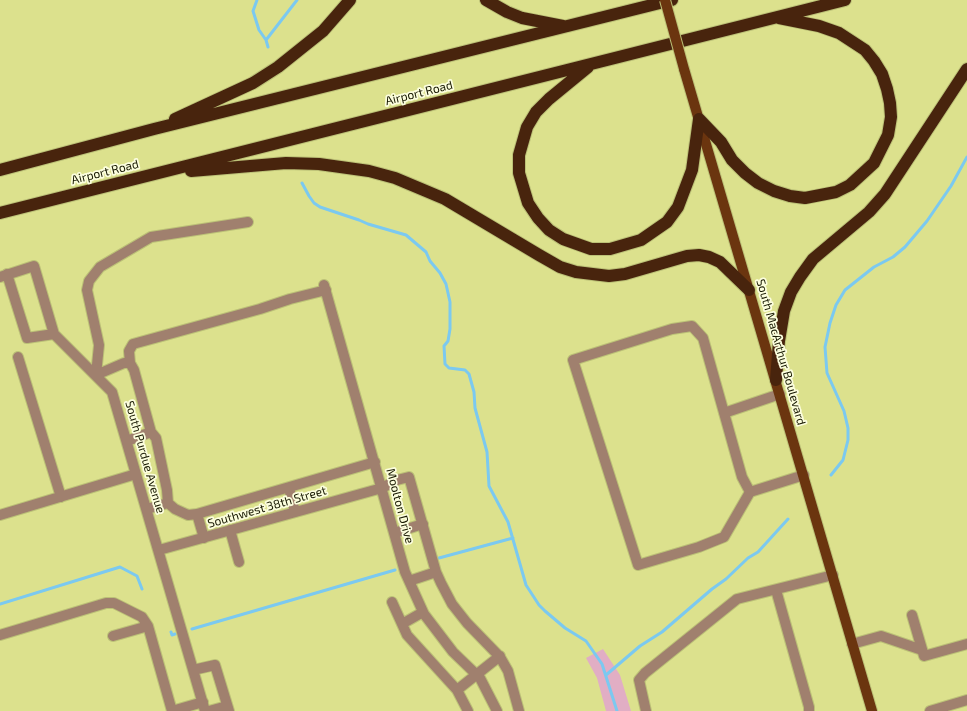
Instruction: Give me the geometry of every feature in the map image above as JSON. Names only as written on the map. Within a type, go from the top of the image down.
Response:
[{"type":"highway","points":[[154,130],[253,83],[278,68],[323,31],[350,0]]},
{"type":"highway","points":[[486,0],[507,12],[522,18],[568,27]]},
{"type":"highway","points":[[0,170],[672,0]]},
{"type":"highway","name":"Airport Road","points":[[0,214],[845,0]]},
{"type":"highway","points":[[699,119],[721,142],[732,160],[745,173],[758,183],[774,191],[790,196],[805,198],[836,192],[850,185],[864,174],[874,163],[888,135],[891,117],[887,89],[882,74],[874,60],[864,50],[839,33],[819,26],[776,18]]},
{"type":"highway","points":[[592,64],[549,99],[536,112],[527,128],[519,155],[519,172],[528,203],[538,218],[549,230],[563,239],[591,249],[610,249],[641,240],[667,222],[678,207],[690,177],[699,119]]},
{"type":"highway","points":[[776,380],[779,342],[784,311],[791,292],[800,277],[813,259],[869,212],[885,194],[967,69]]},
{"type":"highway","points":[[156,174],[286,163],[319,164],[369,171],[395,178],[445,199],[560,267],[576,272],[609,276],[625,274],[687,256],[699,255],[709,257],[720,262],[749,290]]},
{"type":"main road","name":"South MacArthur Boulevard","points":[[665,0],[872,711]]},
{"type":"street","points":[[248,222],[151,238],[100,267],[89,281],[87,290],[99,345],[96,375],[124,364],[130,364],[134,370],[151,432],[156,438],[167,490],[168,503],[175,509],[188,515],[197,514],[375,462]]},
{"type":"street","name":"South Purdue Avenue","points":[[4,275],[34,266],[54,334],[112,392],[204,707]]},
{"type":"street","points":[[4,275],[27,338],[54,334]]},
{"type":"street","name":"Moolton Drive","points":[[130,364],[129,351],[133,344],[260,310],[325,288],[409,581],[423,612],[453,652],[476,675],[497,711]]},
{"type":"street","points":[[750,492],[742,477],[703,338],[692,326],[672,329],[573,360],[638,565],[699,547],[724,537],[750,492],[804,475]]},
{"type":"street","points":[[18,357],[61,497]]},
{"type":"street","points":[[724,412],[780,394]]},
{"type":"street","points":[[127,441],[151,432]]},
{"type":"street","points":[[0,515],[136,474]]},
{"type":"street","name":"Southwest 38th Street","points":[[159,550],[382,488],[397,480],[409,477],[423,524]]},
{"type":"street","points":[[288,488],[296,512]]},
{"type":"street","points":[[147,510],[168,503]]},
{"type":"street","points":[[197,514],[204,538]]},
{"type":"street","points":[[394,533],[423,524],[436,572],[452,604],[467,624],[500,656],[508,671],[519,711]]},
{"type":"street","points":[[230,530],[239,562]]},
{"type":"street","points":[[409,581],[436,572]]},
{"type":"street","points":[[646,711],[638,680],[738,599],[833,575]]},
{"type":"street","points":[[776,590],[809,711]]},
{"type":"street","points":[[392,602],[407,635],[457,690],[468,711]]},
{"type":"street","points":[[0,635],[114,603],[142,617],[148,626],[172,711],[204,707]]},
{"type":"street","points":[[402,624],[423,612]]},
{"type":"street","points":[[912,615],[924,656],[967,644]]},
{"type":"street","points":[[113,636],[148,626]]},
{"type":"street","points":[[852,644],[881,636],[922,650]]},
{"type":"street","points":[[457,690],[500,656]]},
{"type":"street","points":[[193,670],[215,665],[228,709],[209,711]]},
{"type":"street","points":[[930,711],[967,700]]},
{"type":"shaded area","points":[[603,649],[620,675],[631,711],[606,711],[597,678],[586,658]]},
{"type":"waterway","points":[[257,0],[253,11],[259,30],[266,40],[268,47]]},
{"type":"waterway","points":[[266,40],[297,0]]},
{"type":"waterway","points":[[831,475],[843,460],[848,440],[848,428],[844,411],[827,373],[825,347],[830,323],[836,305],[845,290],[874,267],[893,257],[905,247],[927,221],[951,186],[967,157]]},
{"type":"waterway","points":[[302,183],[314,203],[320,207],[368,224],[406,235],[426,252],[430,261],[440,273],[446,284],[450,302],[450,329],[448,341],[444,346],[445,364],[449,368],[465,370],[469,374],[474,392],[475,408],[487,452],[489,486],[508,522],[526,585],[539,605],[545,611],[565,628],[586,641],[602,664],[617,711]]},
{"type":"waterway","points":[[606,675],[640,646],[662,632],[712,589],[726,579],[748,558],[758,552],[788,519]]},
{"type":"waterway","points":[[439,558],[513,538]]},
{"type":"waterway","points":[[0,604],[120,567],[137,576],[142,589]]},
{"type":"waterway","points":[[192,629],[395,570]]},
{"type":"waterway","points":[[171,632],[172,635],[175,634]]}]
